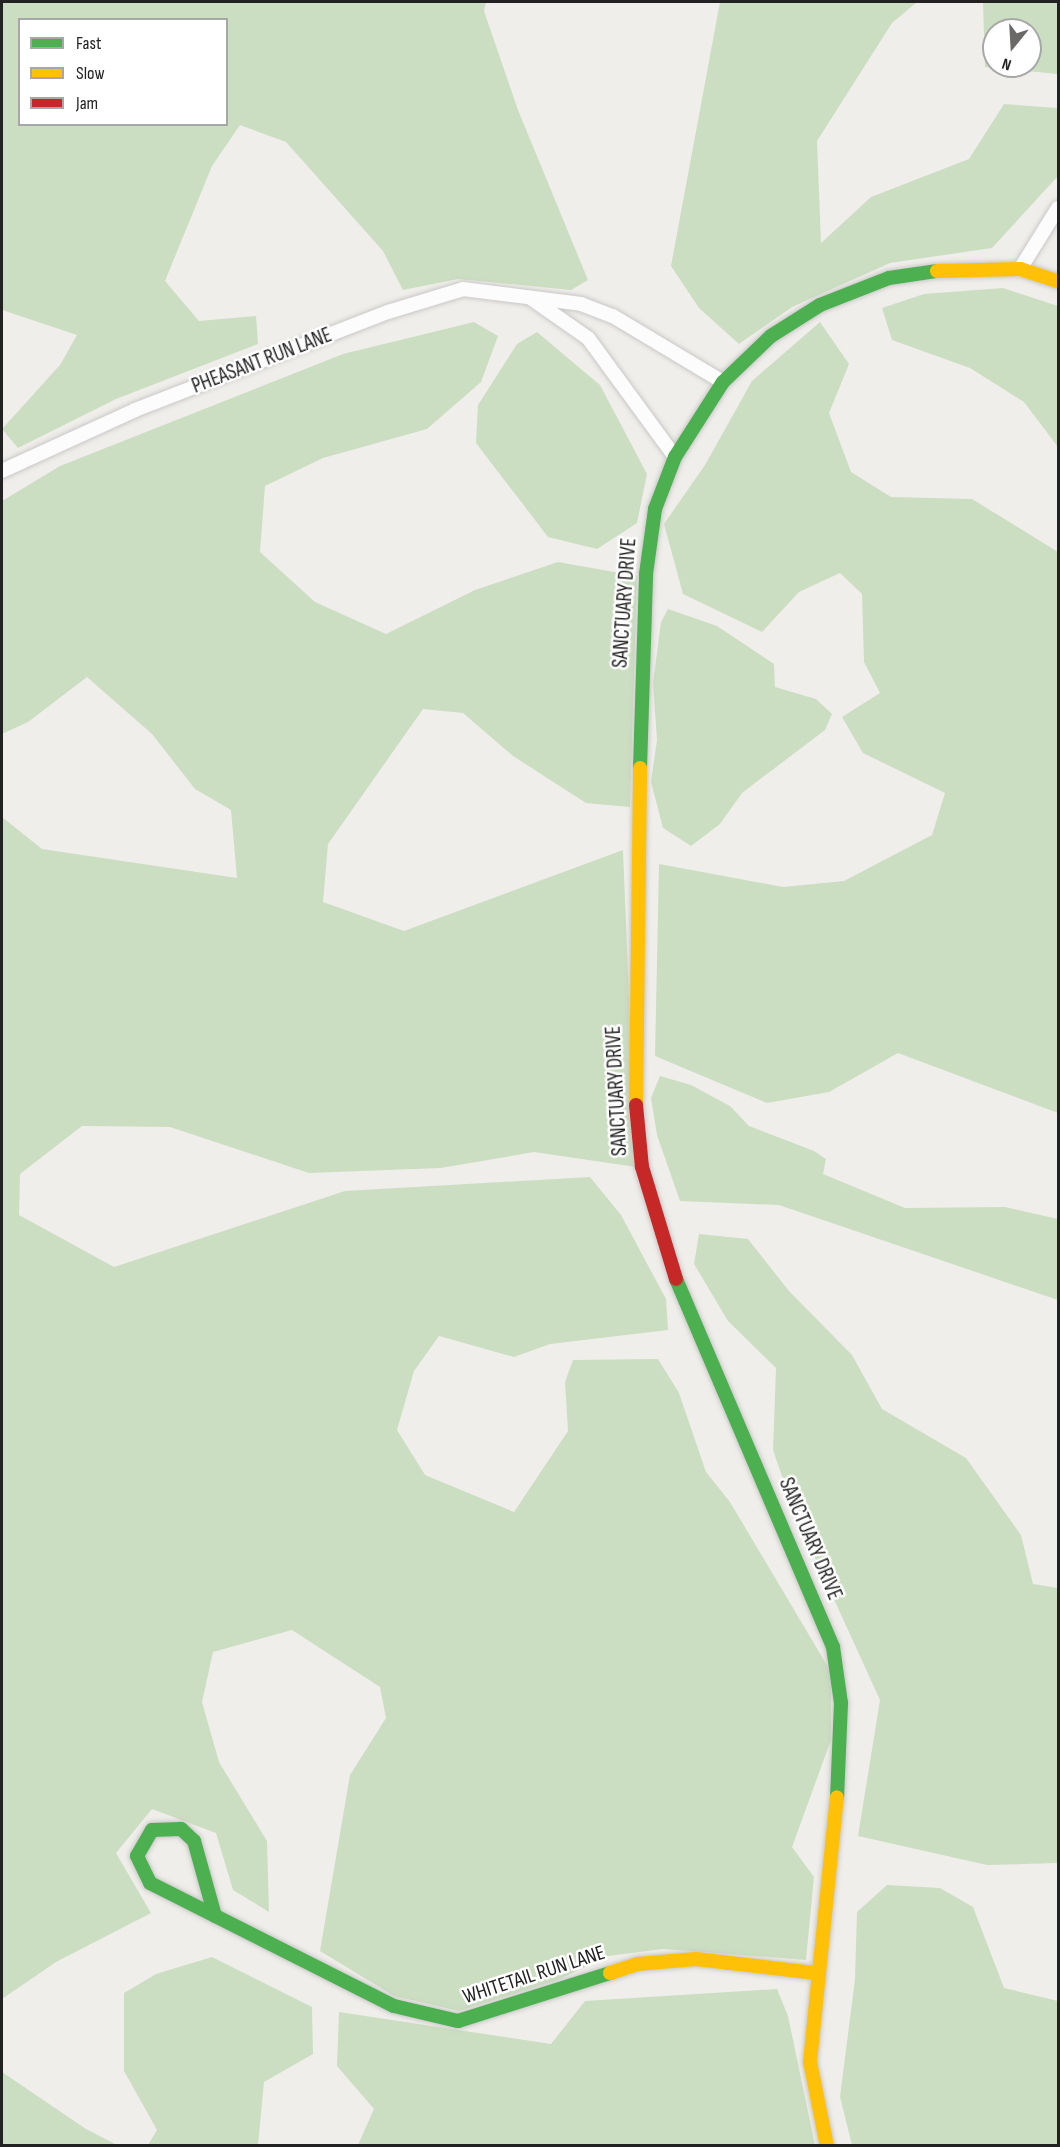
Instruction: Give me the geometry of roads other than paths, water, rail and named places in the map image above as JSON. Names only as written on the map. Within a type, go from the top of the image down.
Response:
[{"type":"street","points":[[1020,269],[1059,208]]},
{"type":"street","name":"SANCTUARY DRIVE","points":[[827,2145],[810,2062],[816,1973],[841,1762],[842,1702],[833,1647],[663,1248],[642,1167],[634,1089],[646,574],[655,509],[675,457],[723,382],[771,336],[820,305],[889,278],[959,268],[1020,269],[1059,281]]},
{"type":"street","name":"PHEASANT RUN LANE","points":[[2,471],[114,418],[388,312],[463,289],[531,298],[614,316],[723,382]]},
{"type":"street","name":"PHEASANT RUN LANE","points":[[531,298],[588,338],[675,457]]},
{"type":"street","name":"WHITETAIL RUN LANE","points":[[215,1916],[194,1841],[181,1829],[152,1830],[137,1856],[140,1869],[150,1883],[215,1916],[394,2006],[458,2021],[637,1965],[696,1959],[816,1973]]}]
